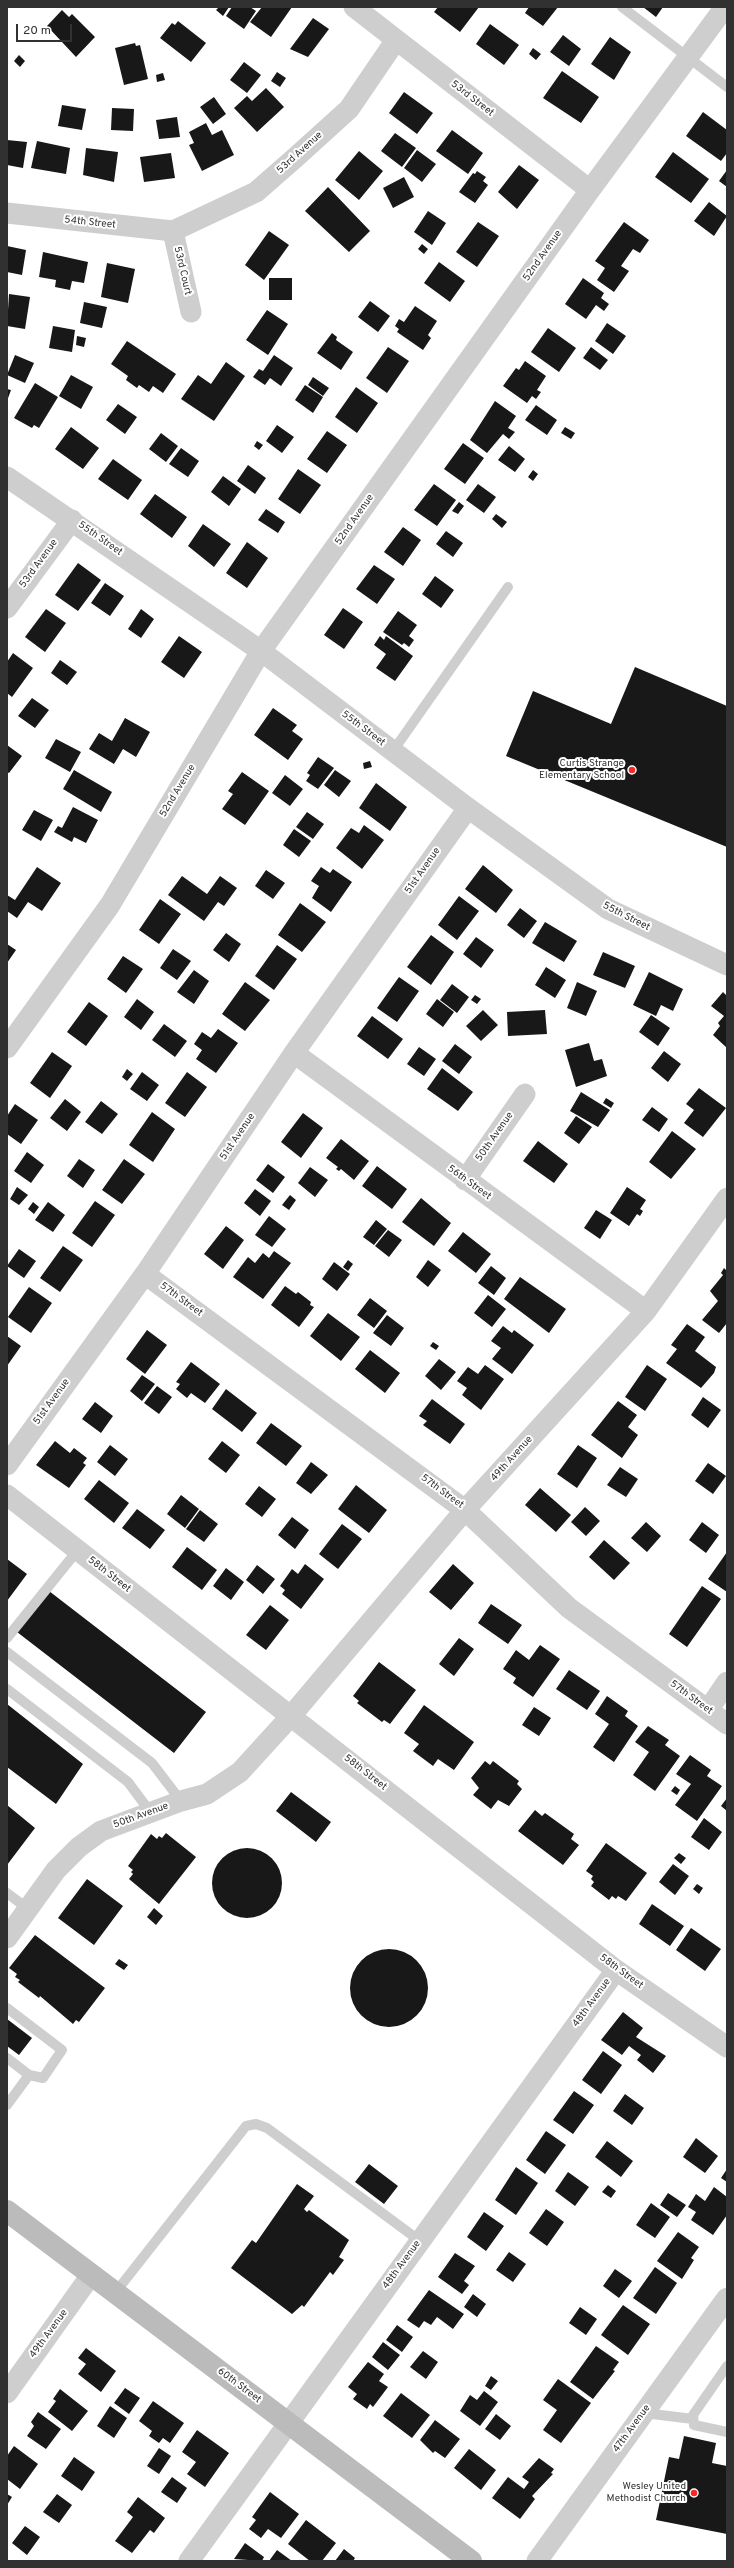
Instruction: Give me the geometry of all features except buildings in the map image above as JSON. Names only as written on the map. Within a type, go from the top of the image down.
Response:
[{"type":"street","name":"53rd Street","points":[[354,7],[590,190]]},
{"type":"street","name":"52nd Avenue","points":[[7,1048],[110,905],[261,652],[590,190],[725,7]]},
{"type":"street","name":"53rd Avenue","points":[[173,231],[256,192],[349,109],[396,40]]},
{"type":"street","name":"54th Street","points":[[7,214],[173,231]]},
{"type":"street","name":"53rd Court","points":[[173,231],[191,312]]},
{"type":"street","name":"55th Street","points":[[7,477],[72,520],[261,652],[468,808],[608,909],[727,965]]},
{"type":"street","name":"53rd Avenue","points":[[7,608],[72,520]]},
{"type":"street","name":"51st Avenue","points":[[7,1465],[145,1274],[294,1053],[468,808]]},
{"type":"street","name":"56th Street","points":[[294,1053],[465,1180],[646,1311]]},
{"type":"street","name":"50th Avenue","points":[[465,1180],[525,1094]]},
{"type":"street","name":"49th Avenue","points":[[291,1716],[465,1510],[646,1311],[727,1198]]},
{"type":"street","name":"57th Street","points":[[145,1274],[465,1510],[569,1608],[727,1724]]},
{"type":"street","name":"58th Street","points":[[7,1495],[616,1970],[727,2047]]},
{"type":"street","points":[[708,1710],[727,1682]]},
{"type":"street","name":"50th Avenue","points":[[7,1938],[56,1870],[79,1846],[101,1831],[181,1801],[208,1794],[240,1772],[291,1716]]},
{"type":"street","name":"48th Avenue","points":[[189,2561],[616,1970]]},
{"type":"street","name":"60th Street","points":[[7,2211],[471,2561]]},
{"type":"street","name":"49th Avenue","points":[[7,2393],[91,2275]]},
{"type":"street","name":"47th Avenue","points":[[538,2561],[727,2298]]},
{"type":"lane","points":[[622,7],[727,87]]},
{"type":"lane","points":[[393,751],[508,587]]},
{"type":"lane","points":[[7,1638],[77,1551]]},
{"type":"lane","points":[[7,1652],[152,1763],[181,1801]]},
{"type":"lane","points":[[7,1689],[128,1782],[151,1813]]},
{"type":"lane","points":[[7,1893],[28,1909]]},
{"type":"lane","points":[[7,2008],[62,2050],[43,2078],[29,2075],[7,2058]]},
{"type":"lane","points":[[7,2106],[29,2075]]},
{"type":"lane","points":[[115,2293],[246,2126],[256,2124],[267,2128],[420,2241]]},
{"type":"lane","points":[[727,2366],[692,2415],[694,2425],[727,2432]]},
{"type":"lane","points":[[644,2413],[693,2419]]},
{"type":"place","name":"Curtis Strange Elementary School","points":[[632,770]]},
{"type":"place","name":"Wesley United Methodist Church","points":[[694,2493]]}]
